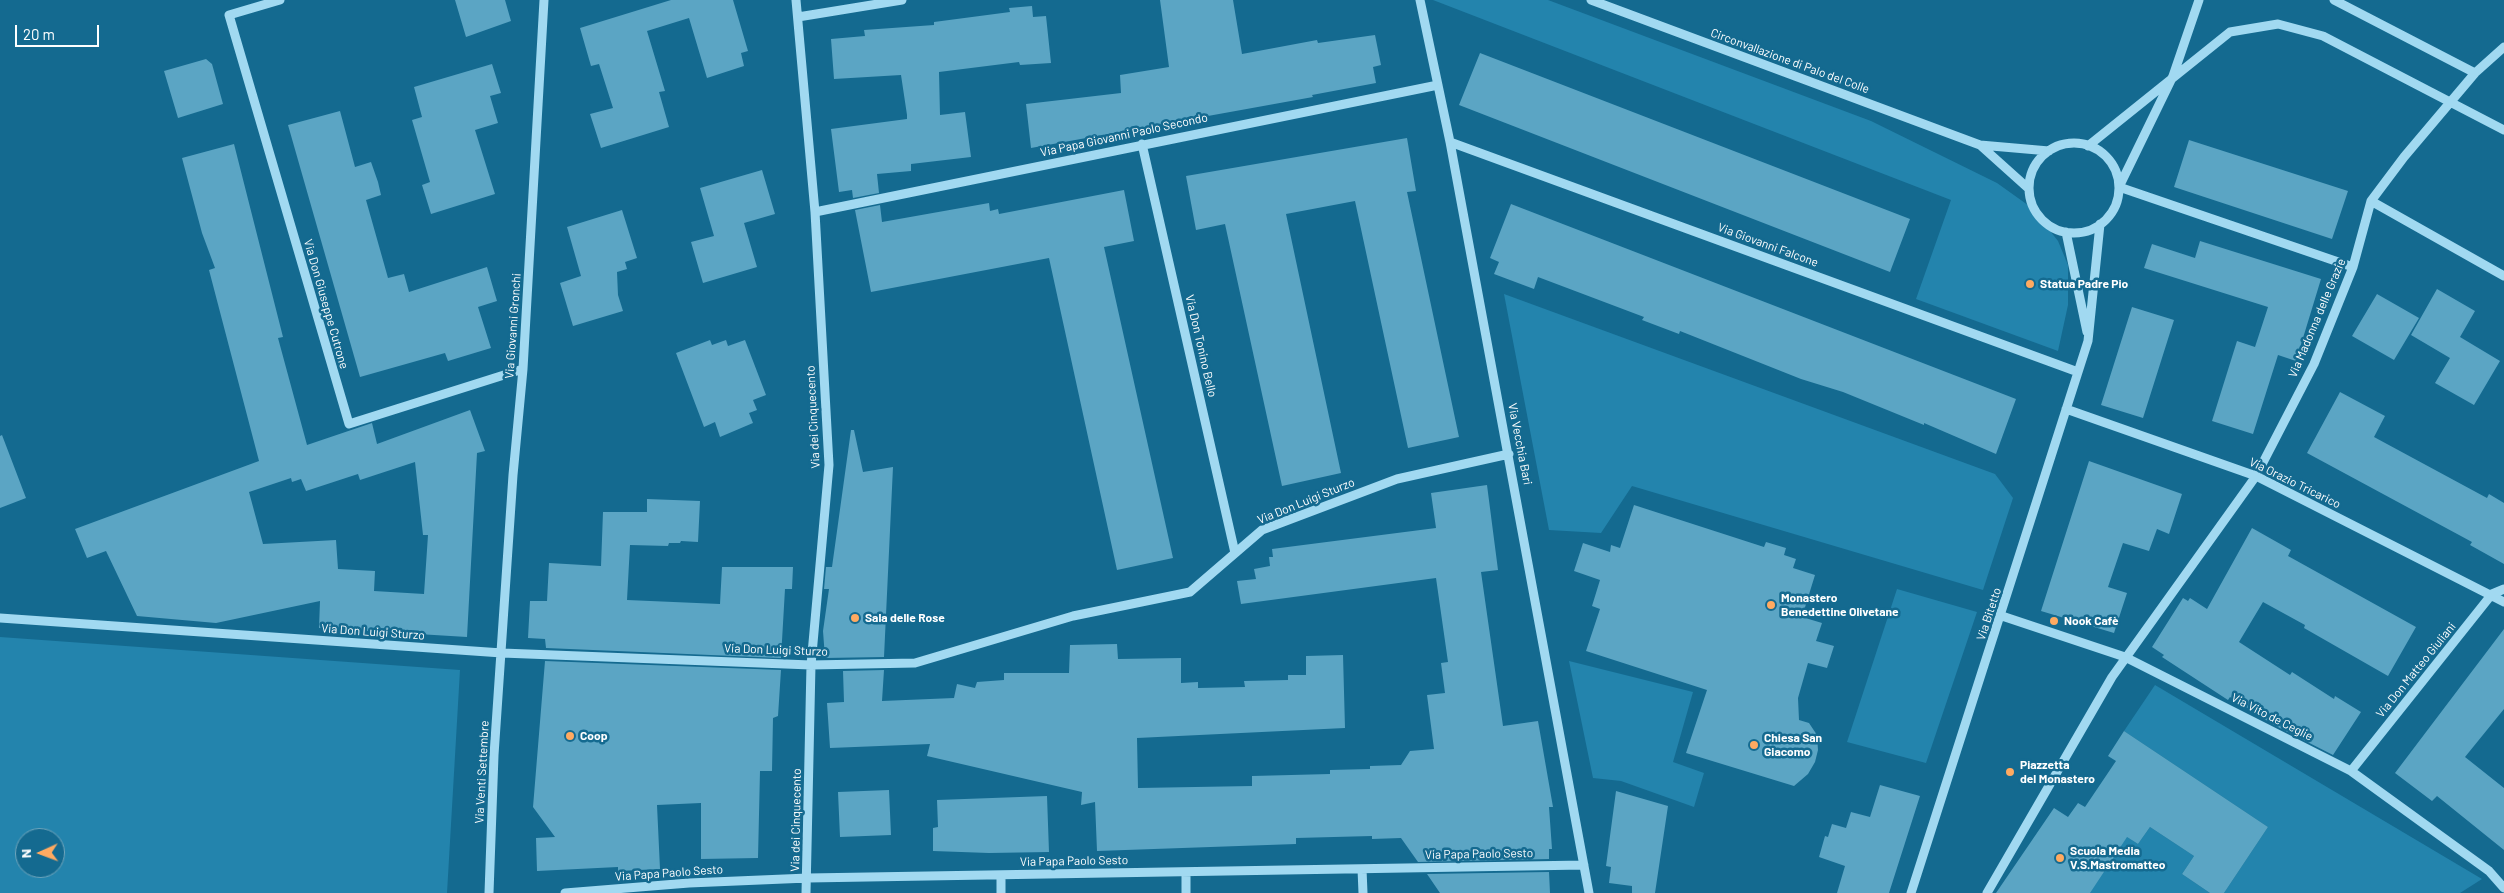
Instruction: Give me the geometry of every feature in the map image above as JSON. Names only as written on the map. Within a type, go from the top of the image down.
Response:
[{"type":"street","name":"Via Don Giuseppe Cutrone","points":[[280,0],[229,15],[348,424],[523,369]]},
{"type":"street","name":"Via Giovanni Gronchi","points":[[502,653],[513,475],[523,369],[544,0]]},
{"type":"street","name":"Via dei Cinquecento","points":[[796,0],[815,212],[829,465],[811,665],[808,878],[806,893]]},
{"type":"street","points":[[798,17],[902,0]]},
{"type":"street","name":"Via Vecchia Bari","points":[[1420,0],[1450,142],[1589,893]]},
{"type":"street","name":"Circonvallazione di Palo del Colle","points":[[1591,0],[1980,145]]},
{"type":"street","points":[[2049,151],[2035,166],[2029,189],[2035,211],[2044,222],[2058,230],[2073,234],[2088,231],[2100,224],[2110,214],[2117,201],[2119,187],[2173,76],[2199,0]]},
{"type":"street","points":[[2334,0],[2475,73]]},
{"type":"street","points":[[2088,146],[2230,32],[2278,24],[2323,36],[2504,130]]},
{"type":"street","name":"Via Madonna delle Grazie","points":[[1987,893],[2112,677],[2256,476],[2314,364],[2353,267],[2371,201],[2404,157],[2475,73],[2504,47]]},
{"type":"street","name":"Via Papa Giovanni Paolo Secondo","points":[[815,212],[1438,85]]},
{"type":"street","name":"Via Giovanni Falcone","points":[[1450,142],[2078,372]]},
{"type":"street","name":"Via Don Tonino Bello","points":[[1142,144],[1235,554]]},
{"type":"street","points":[[1980,145],[2049,151],[2070,144],[2088,146],[2098,151],[2108,160],[2116,173],[2119,187]]},
{"type":"street","points":[[1980,145],[2029,189]]},
{"type":"street","points":[[2119,187],[2353,267]]},
{"type":"street","points":[[2371,201],[2504,276]]},
{"type":"street","name":"Via Bitetto","points":[[1911,893],[2002,616],[2088,341],[2100,224]]},
{"type":"street","points":[[2066,232],[2088,341]]},
{"type":"street","name":"Via Orazio Tricarico","points":[[2066,409],[2256,476],[2492,594],[2504,602]]},
{"type":"street","name":"Via Don Luigi Sturzo","points":[[0,618],[502,653],[811,665],[915,664],[1073,616],[1190,592],[1262,530],[1398,479],[1509,454]]},
{"type":"street","name":"Via Don Matteo Giuliani","points":[[2351,771],[2492,594],[2504,589]]},
{"type":"street","name":"Via Vito de Ceglie","points":[[2002,616],[2125,657],[2351,771],[2489,871],[2504,888]]},
{"type":"street","name":"Via Venti Settembre","points":[[489,893],[494,755],[502,653]]},
{"type":"street","name":"Via Papa Paolo Sesto","points":[[566,893],[689,883],[808,878],[1584,865]]},
{"type":"street","points":[[1362,869],[1363,893]]},
{"type":"street","points":[[1186,872],[1186,893]]},
{"type":"street","points":[[1001,875],[1001,893]]},
{"type":"street","points":[[688,893],[689,883]]},
{"type":"shaded area","points":[[1433,0],[1548,0],[1871,121],[1997,183],[2032,208],[2058,241],[2068,265],[2068,305],[2058,351],[1916,299],[1951,200]]},
{"type":"shaded area","points":[[1504,294],[1995,474],[2013,498],[1983,590],[1632,486],[1601,533],[1549,530]]},
{"type":"shaded area","points":[[1897,589],[1977,612],[1926,763],[1847,742]]},
{"type":"shaded area","points":[[0,637],[460,670],[447,893],[0,893]]},
{"type":"shaded area","points":[[1569,661],[1693,692],[1673,762],[1704,773],[1694,807],[1621,781],[1593,778]]},
{"type":"shaded area","points":[[2155,685],[2482,879],[2460,893],[2224,893],[2268,827],[2124,731]]},
{"type":"shaded area","points":[[2150,827],[2194,856],[2182,874],[2210,893],[2085,893],[2121,833],[2138,844]]},
{"type":"building","points":[[455,0],[505,0],[511,21],[466,37]]},
{"type":"building","points":[[671,0],[733,0],[748,51],[741,53],[744,66],[707,78],[689,18],[647,31],[665,91],[659,92],[669,127],[601,148],[590,114],[613,108],[599,64],[591,66],[580,28]]},
{"type":"building","points":[[1160,0],[1233,0],[1242,54],[1317,40],[1318,43],[1375,35],[1381,65],[1373,67],[1376,83],[1312,95],[1313,97],[1031,148],[1026,104],[1121,93],[1120,75],[1169,67]]},
{"type":"building","points":[[1032,6],[1033,17],[1046,16],[1051,63],[1020,65],[1019,62],[939,72],[940,115],[965,112],[971,157],[911,164],[911,171],[877,174],[879,193],[853,198],[852,190],[839,192],[831,129],[907,119],[907,115],[901,75],[834,79],[831,39],[865,36],[864,30],[934,25],[934,22],[1010,12],[1009,8]]},
{"type":"building","points":[[1480,53],[1910,219],[1890,272],[1459,105]]},
{"type":"building","points":[[206,59],[212,64],[223,104],[178,118],[164,71]]},
{"type":"building","points":[[492,64],[501,93],[490,96],[498,123],[475,130],[495,194],[431,214],[422,185],[430,182],[412,120],[422,117],[414,87]]},
{"type":"building","points":[[340,111],[355,167],[371,162],[378,182],[381,195],[366,200],[388,278],[404,274],[409,292],[487,267],[497,301],[478,307],[491,348],[448,361],[445,353],[360,377],[288,125]]},
{"type":"building","points":[[1407,138],[1416,191],[1407,192],[1459,437],[1408,448],[1355,201],[1286,214],[1341,473],[1282,486],[1225,224],[1196,230],[1186,176]]},
{"type":"building","points":[[2189,140],[2348,191],[2332,239],[2174,187]]},
{"type":"building","points":[[234,144],[283,337],[278,338],[307,445],[372,423],[377,444],[470,410],[485,451],[477,453],[467,637],[319,628],[320,601],[216,623],[137,616],[106,551],[87,558],[75,529],[259,461],[209,270],[215,268],[202,233],[182,158]],"holes":[[[415,462],[423,535],[428,535],[424,594],[374,591],[375,571],[338,569],[336,540],[263,544],[249,492],[291,478],[292,482],[301,479],[306,491],[358,474],[360,480]]]},
{"type":"building","points":[[762,170],[775,214],[744,223],[757,267],[703,283],[691,242],[714,236],[700,188]]},
{"type":"building","points":[[1124,190],[1134,241],[1104,247],[1173,558],[1117,570],[1049,258],[871,292],[855,210],[880,205],[882,222],[989,203],[990,211],[998,209],[999,214]]},
{"type":"building","points":[[1511,204],[2016,399],[1996,454],[1924,423],[1924,425],[1843,392],[1801,379],[1680,331],[1679,334],[1642,320],[1644,317],[1538,277],[1534,289],[1494,274],[1499,262],[1490,258]]},
{"type":"building","points":[[622,210],[637,258],[625,262],[627,269],[617,272],[618,295],[623,311],[573,326],[560,283],[581,276],[567,227]]},
{"type":"building","points":[[2200,241],[2321,279],[2296,361],[2278,355],[2253,434],[2212,421],[2237,341],[2255,347],[2268,307],[2144,268],[2152,244],[2195,258]]},
{"type":"building","points":[[2437,289],[2475,311],[2460,337],[2500,361],[2474,405],[2435,383],[2450,358],[2411,335]]},
{"type":"building","points":[[2377,294],[2419,318],[2394,360],[2352,336]]},
{"type":"building","points":[[2132,307],[2174,320],[2143,418],[2101,405]]},
{"type":"building","points":[[710,340],[712,345],[726,340],[728,346],[745,340],[766,395],[753,400],[757,410],[749,413],[753,423],[720,437],[715,422],[704,427],[676,353]]},
{"type":"building","points":[[2340,392],[2385,416],[2374,437],[2487,498],[2489,494],[2504,503],[2504,564],[2470,545],[2472,542],[2307,453]]},
{"type":"building","points":[[851,430],[854,430],[863,472],[893,467],[884,657],[825,658],[823,631],[829,589],[824,589],[826,567],[832,567]]},
{"type":"building","points":[[2,435],[26,498],[0,508],[0,436]]},
{"type":"building","points":[[2089,461],[2182,494],[2169,534],[2157,529],[2149,551],[2123,543],[2108,587],[2127,593],[2114,633],[2041,611]]},
{"type":"building","points":[[1487,485],[1498,570],[1481,572],[1503,726],[1538,721],[1553,807],[1549,807],[1552,849],[1549,849],[1549,859],[1418,862],[1401,838],[1372,839],[1372,836],[1296,838],[1296,844],[1097,851],[1095,802],[1081,805],[1082,792],[927,756],[930,744],[830,748],[827,703],[844,702],[843,671],[884,670],[882,701],[954,698],[957,684],[975,688],[977,682],[1004,680],[1004,673],[1069,673],[1070,645],[1117,644],[1118,659],[1181,658],[1181,683],[1198,682],[1198,688],[1245,687],[1244,681],[1288,680],[1288,675],[1306,675],[1306,656],[1343,655],[1345,728],[1137,738],[1138,788],[1252,786],[1252,776],[1330,774],[1330,770],[1370,769],[1370,766],[1401,765],[1410,751],[1434,749],[1427,695],[1445,693],[1441,663],[1448,662],[1436,578],[1241,604],[1237,581],[1256,579],[1254,569],[1270,566],[1269,557],[1273,557],[1272,549],[1436,528],[1431,493]]},
{"type":"building","points":[[647,499],[700,501],[698,542],[681,541],[680,543],[669,543],[668,546],[630,545],[627,600],[720,604],[722,567],[793,567],[792,589],[785,589],[781,658],[546,648],[545,639],[528,638],[530,601],[547,601],[549,563],[601,566],[603,512],[647,512]]},
{"type":"building","points":[[1634,505],[1764,547],[1766,542],[1786,548],[1784,555],[1796,559],[1793,568],[1815,575],[1802,617],[1822,623],[1816,641],[1834,646],[1827,668],[1808,663],[1798,698],[1799,720],[1809,723],[1817,735],[1818,750],[1815,762],[1808,774],[1794,786],[1686,753],[1707,690],[1586,651],[1600,609],[1592,606],[1600,580],[1574,571],[1583,543],[1610,552],[1611,545],[1620,548]]},
{"type":"building","points":[[2252,528],[2291,550],[2288,556],[2416,627],[2388,676],[2304,628],[2305,625],[2263,602],[2239,642],[2290,675],[2292,672],[2334,699],[2335,696],[2361,712],[2333,755],[2274,725],[2230,697],[2228,700],[2162,657],[2164,655],[2152,647],[2183,598],[2188,601],[2190,598],[2207,609]]},
{"type":"building","points":[[2504,629],[2504,709],[2465,757],[2504,788],[2504,850],[2437,796],[2432,801],[2395,773]]},
{"type":"building","points":[[545,661],[781,670],[778,716],[773,718],[772,771],[760,771],[758,858],[701,859],[701,803],[657,805],[660,869],[618,871],[618,867],[537,871],[536,838],[555,837],[533,807]]},
{"type":"building","points":[[2124,731],[2268,827],[2224,893],[2210,893],[2182,874],[2194,856],[2150,827],[2138,844],[2127,837],[2090,893],[1996,893],[2054,808],[2068,817],[2078,803],[2085,807],[2116,761],[2108,756]]},
{"type":"building","points":[[1880,785],[1920,796],[1889,893],[1837,893],[1845,866],[1819,857],[1825,836],[1828,837],[1832,824],[1846,828],[1851,812],[1870,817]]},
{"type":"building","points":[[889,790],[891,835],[840,837],[838,792]]},
{"type":"building","points":[[1616,791],[1668,806],[1655,893],[1632,893],[1632,886],[1609,883],[1611,867],[1606,866]]},
{"type":"building","points":[[1047,796],[1049,852],[989,853],[933,851],[933,828],[938,827],[937,800]]},
{"type":"building","points":[[1549,872],[1550,893],[1440,893],[1427,874]]},
{"type":"place","name":"Statua Padre Pio","points":[[2030,284]]},
{"type":"place","name":"Monastero Benedettine Olivetane","points":[[1771,605]]},
{"type":"place","name":"Sala delle Rose","points":[[855,618]]},
{"type":"place","name":"Nook Cafè","points":[[2054,621]]},
{"type":"place","name":"Coop","points":[[570,736]]},
{"type":"place","name":"Chiesa San Giacomo","points":[[1754,745]]},
{"type":"place","name":"Piazzetta del Monastero","points":[[2010,772]]},
{"type":"place","name":"Scuola Media V.S.Mastromatteo","points":[[2060,858]]}]
